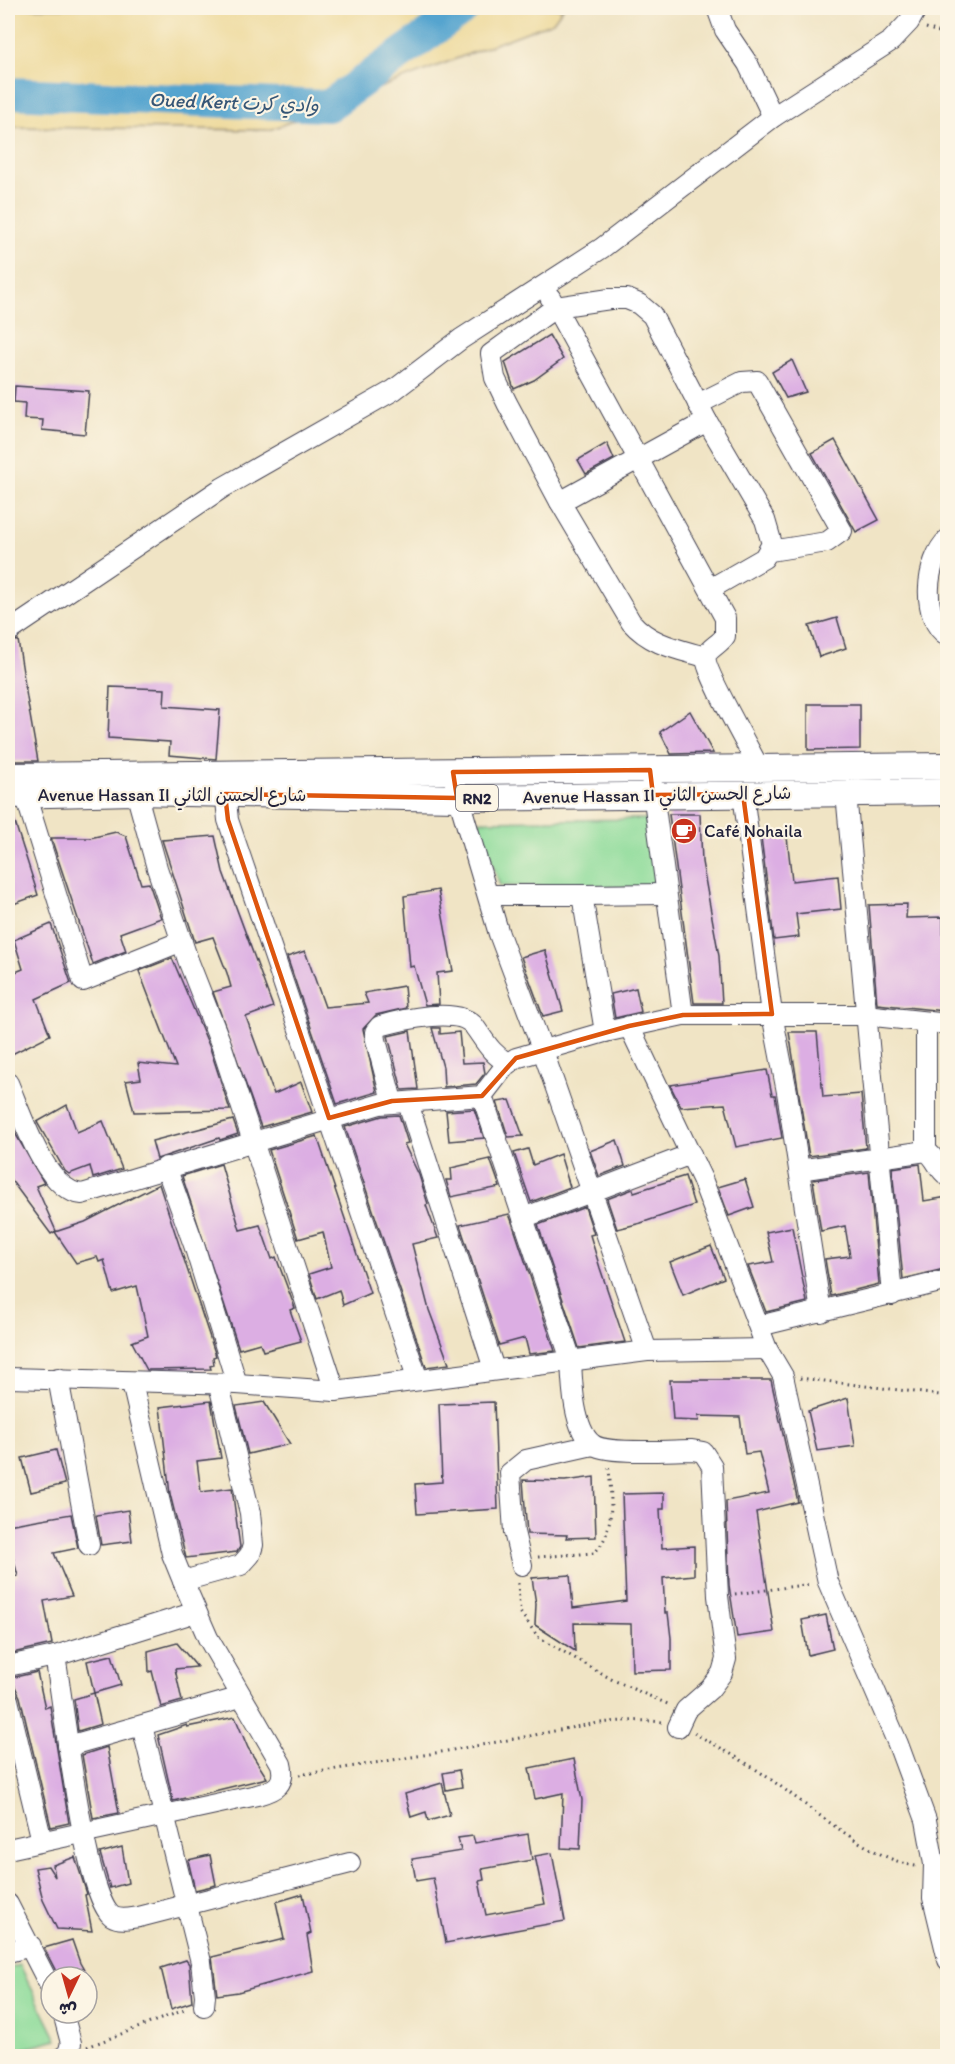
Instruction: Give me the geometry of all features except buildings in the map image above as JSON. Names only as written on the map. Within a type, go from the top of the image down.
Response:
[{"type":"main road","name":"Avenue Hassan II شارع الحسن الثاني","points":[[13,788],[224,784],[453,772],[948,766]]},
{"type":"main road","name":"Avenue Hassan II شارع الحسن الثاني","points":[[224,784],[457,798],[948,792]]},
{"type":"street","points":[[717,8],[725,30],[748,64],[773,117]]},
{"type":"street","points":[[8,632],[222,488],[394,390],[462,339],[654,210],[773,117],[891,41],[909,22],[917,8]]},
{"type":"street","points":[[544,285],[726,618],[727,629],[720,643],[705,657]]},
{"type":"street","points":[[705,657],[660,644],[639,631],[560,502],[495,378],[491,354],[502,344],[556,307],[610,299],[627,299],[639,304],[652,315],[702,412],[765,520],[772,537],[770,551],[764,558],[710,589]]},
{"type":"street","points":[[560,502],[638,457],[742,382],[757,381],[842,531],[827,542],[770,551]]},
{"type":"street","points":[[948,539],[937,555],[930,585],[931,612],[935,625],[948,636]]},
{"type":"street","points":[[705,657],[714,681],[759,768]]},
{"type":"street","points":[[650,770],[683,1015]]},
{"type":"street","points":[[453,772],[457,798],[499,934],[543,1051],[647,1351]]},
{"type":"street","points":[[133,784],[182,941],[253,1141],[335,1391]]},
{"type":"street","points":[[224,784],[228,820],[237,850],[418,1380]]},
{"type":"street","points":[[13,788],[82,981],[182,941]]},
{"type":"street","points":[[846,793],[864,1016],[880,1157],[892,1295]]},
{"type":"street","points":[[743,794],[772,1014],[821,1312]]},
{"type":"street","points":[[488,895],[666,894]]},
{"type":"street","points":[[582,895],[605,1032]]},
{"type":"street","points":[[8,1083],[44,1162],[56,1180],[71,1193],[82,1194],[329,1118],[400,1102],[482,1096],[508,1063],[605,1032],[683,1015],[864,1016],[948,1024]]},
{"type":"street","points":[[494,1369],[375,1032],[380,1026],[425,1017],[461,1016],[473,1024],[494,1053],[508,1063]]},
{"type":"street","points":[[926,1023],[928,1077],[926,1151]]},
{"type":"street","points":[[628,1026],[691,1155],[767,1349],[783,1376],[828,1582],[926,1820],[934,1864],[933,1898],[948,1960]]},
{"type":"street","points":[[482,1096],[571,1360],[573,1394],[580,1423],[600,1448]]},
{"type":"street","points":[[799,1170],[926,1151],[935,1156],[943,1173],[948,1176]]},
{"type":"street","points":[[523,1218],[591,1190],[691,1155]]},
{"type":"street","points":[[166,1167],[194,1245],[228,1384],[250,1513],[253,1545],[250,1555],[241,1565],[183,1581]]},
{"type":"street","points":[[759,1326],[948,1280]]},
{"type":"street","points":[[8,1378],[228,1384],[335,1391],[647,1351],[767,1349]]},
{"type":"street","points":[[58,1378],[89,1545]]},
{"type":"street","points":[[8,1849],[268,1792],[277,1788],[282,1777],[281,1764],[241,1697],[196,1612],[172,1554],[132,1383]]},
{"type":"street","points":[[522,1565],[514,1532],[510,1473],[526,1460],[600,1448],[703,1452],[708,1457],[713,1474],[718,1596],[726,1651],[722,1673],[682,1719]]},
{"type":"street","points":[[8,1666],[55,1656],[196,1612]]},
{"type":"street","points":[[55,1656],[68,1746],[84,1832],[98,1890],[106,1909],[114,1917],[124,1919],[188,1906],[350,1863]]},
{"type":"street","points":[[68,1746],[241,1697]]},
{"type":"street","points":[[8,1700],[42,1841]]},
{"type":"street","points":[[142,1726],[201,1962],[206,1996],[204,2006]]},
{"type":"street","points":[[8,1904],[40,1965]]},
{"type":"street","points":[[8,1952],[31,1946]]},
{"type":"street","points":[[66,2025],[71,2043],[66,2055]]},
{"type":"path","points":[[783,1376],[948,1396]]},
{"type":"path","points":[[600,1448],[609,1522],[601,1547],[594,1553],[535,1557],[527,1559],[522,1565],[518,1590],[520,1612],[538,1637],[682,1719],[699,1736],[766,1776],[868,1847],[898,1863],[934,1864]]},
{"type":"path","points":[[718,1596],[828,1582]]},
{"type":"path","points":[[282,1777],[499,1742],[599,1721],[682,1719]]},
{"type":"path","points":[[66,2055],[189,2008],[204,2006]]},
{"type":"highlighted area","points":[[650,770],[653,795],[743,794],[772,1014],[683,1015],[629,1026],[516,1058],[482,1096],[392,1101],[329,1118],[228,820],[225,794],[457,798],[453,772]]},
{"type":"green space","points":[[649,819],[660,888],[500,886],[478,821]]},
{"type":"green space","points":[[20,1965],[39,2004],[39,2025],[50,2025],[57,2040],[8,2053],[8,1969]]},
{"type":"sand","points":[[8,8],[563,8],[553,22],[269,130],[8,127]]},
{"type":"waterway","name":"Oued Kert وادي كرت","points":[[8,93],[328,106],[465,8]]},
{"type":"place","name":"Café Nohaila","points":[[684,831]]}]
